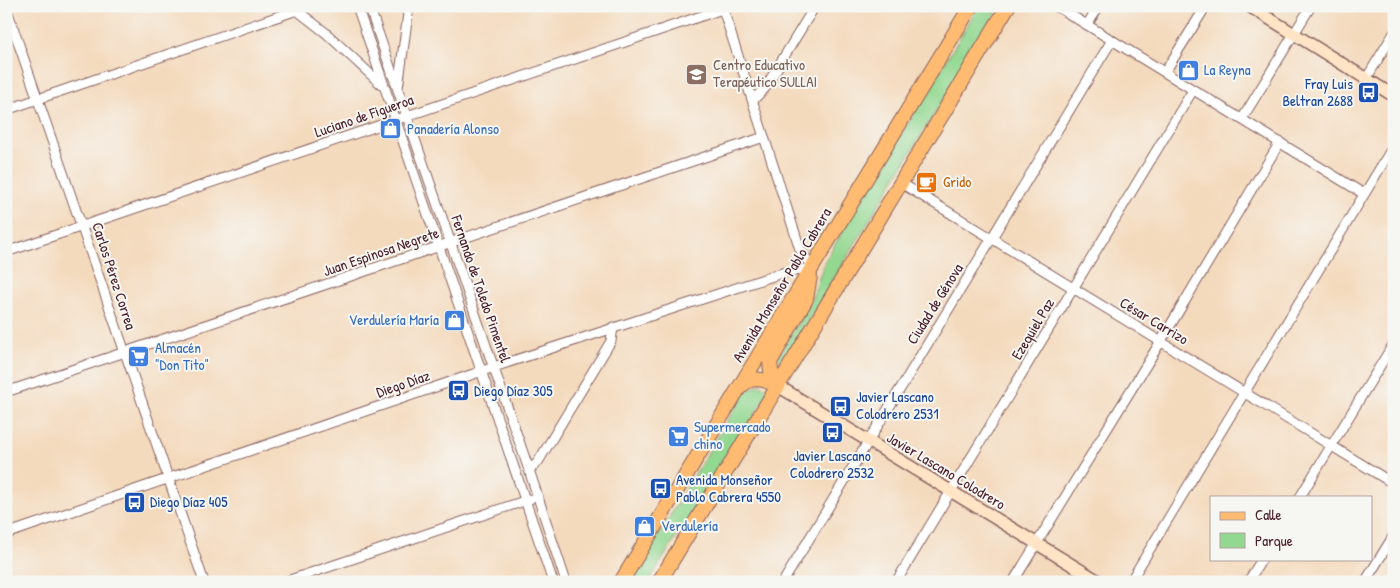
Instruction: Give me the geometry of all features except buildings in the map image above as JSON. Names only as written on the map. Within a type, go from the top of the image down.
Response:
[{"type":"main road","name":"Avenida Monseñor Pablo Cabrera","points":[[620,582],[971,6]]},
{"type":"main road","points":[[659,582],[1008,6]]},
{"type":"main road","points":[[1248,6],[1394,96]]},
{"type":"main road","points":[[778,386],[771,372],[770,362],[806,299],[812,268]]},
{"type":"main road","points":[[738,389],[746,382],[756,379],[768,381],[778,386]]},
{"type":"main road","name":"Javier Lascano Colodrero","points":[[778,386],[1100,582]]},
{"type":"street","name":"Fernando de Toledo Pimentel","points":[[357,6],[552,582]]},
{"type":"street","name":"Fernando de Toledo Pimentel","points":[[370,6],[566,582]]},
{"type":"street","points":[[398,91],[409,6]]},
{"type":"street","points":[[753,100],[765,88],[815,6]]},
{"type":"street","points":[[1056,6],[1364,194]]},
{"type":"street","points":[[1087,25],[1099,6]]},
{"type":"street","points":[[1164,72],[1206,6]]},
{"type":"street","points":[[1242,119],[1311,6]]},
{"type":"street","name":"Carlos Pérez Correa","points":[[6,7],[83,226],[124,352],[204,582]]},
{"type":"street","points":[[725,7],[800,249],[812,268]]},
{"type":"street","name":"Luciano de Figueroa","points":[[6,252],[725,7]]},
{"type":"street","points":[[6,110],[294,8],[326,32],[384,86]]},
{"type":"street","points":[[1366,79],[1394,33]]},
{"type":"street","name":"Ciudad de Génova","points":[[783,582],[1112,40]]},
{"type":"street","name":"Ezequiel Paz","points":[[896,582],[1193,90]]},
{"type":"street","name":"Juan Espinosa Negrete","points":[[6,392],[764,137]]},
{"type":"street","points":[[1013,582],[1161,342],[1280,142]]},
{"type":"street","points":[[1130,582],[1394,145]]},
{"type":"street","points":[[1385,160],[1394,165]]},
{"type":"street","name":"César Carrizo","points":[[901,183],[1394,484]]},
{"type":"street","name":"Diego Díaz","points":[[6,534],[169,480],[613,327],[782,273],[812,268]]},
{"type":"street","points":[[529,470],[538,462],[611,341],[613,327]]},
{"type":"street","points":[[1301,496],[1394,343]]},
{"type":"street","points":[[284,582],[537,497]]},
{"type":"street","points":[[1365,582],[1394,535]]},
{"type":"street","points":[[1248,582],[1261,560]]},
{"type":"green space","points":[[979,6],[1000,6],[781,365],[779,355],[811,301],[825,261]]},
{"type":"green space","points":[[760,385],[769,389],[768,393],[648,582],[630,582],[743,395]]},
{"type":"place","name":"La Reyna","points":[[1188,70]]},
{"type":"place","name":"Centro Educativo Terapéutico SULLAI","points":[[697,74]]},
{"type":"place","name":"Fray Luis Beltran 2688","points":[[1369,93]]},
{"type":"place","name":"Panadería Alonso","points":[[391,129]]},
{"type":"place","name":"Grido","points":[[927,182]]},
{"type":"place","name":"Verdulería María","points":[[455,320]]},
{"type":"place","name":"Almacén \"Don Tito\"","points":[[139,357]]},
{"type":"place","name":"Diego Díaz 305","points":[[458,391]]},
{"type":"place","name":"Javier Lascano Colodrero 2531","points":[[840,406]]},
{"type":"place","name":"Javier Lascano Colodrero 2532","points":[[832,433]]},
{"type":"place","name":"Supermercado chino","points":[[678,436]]},
{"type":"place","name":"Avenida Monseñor Pablo Cabrera 4550","points":[[660,489]]},
{"type":"place","name":"Diego Díaz 405","points":[[134,502]]},
{"type":"place","name":"Verdulería","points":[[645,526]]}]
